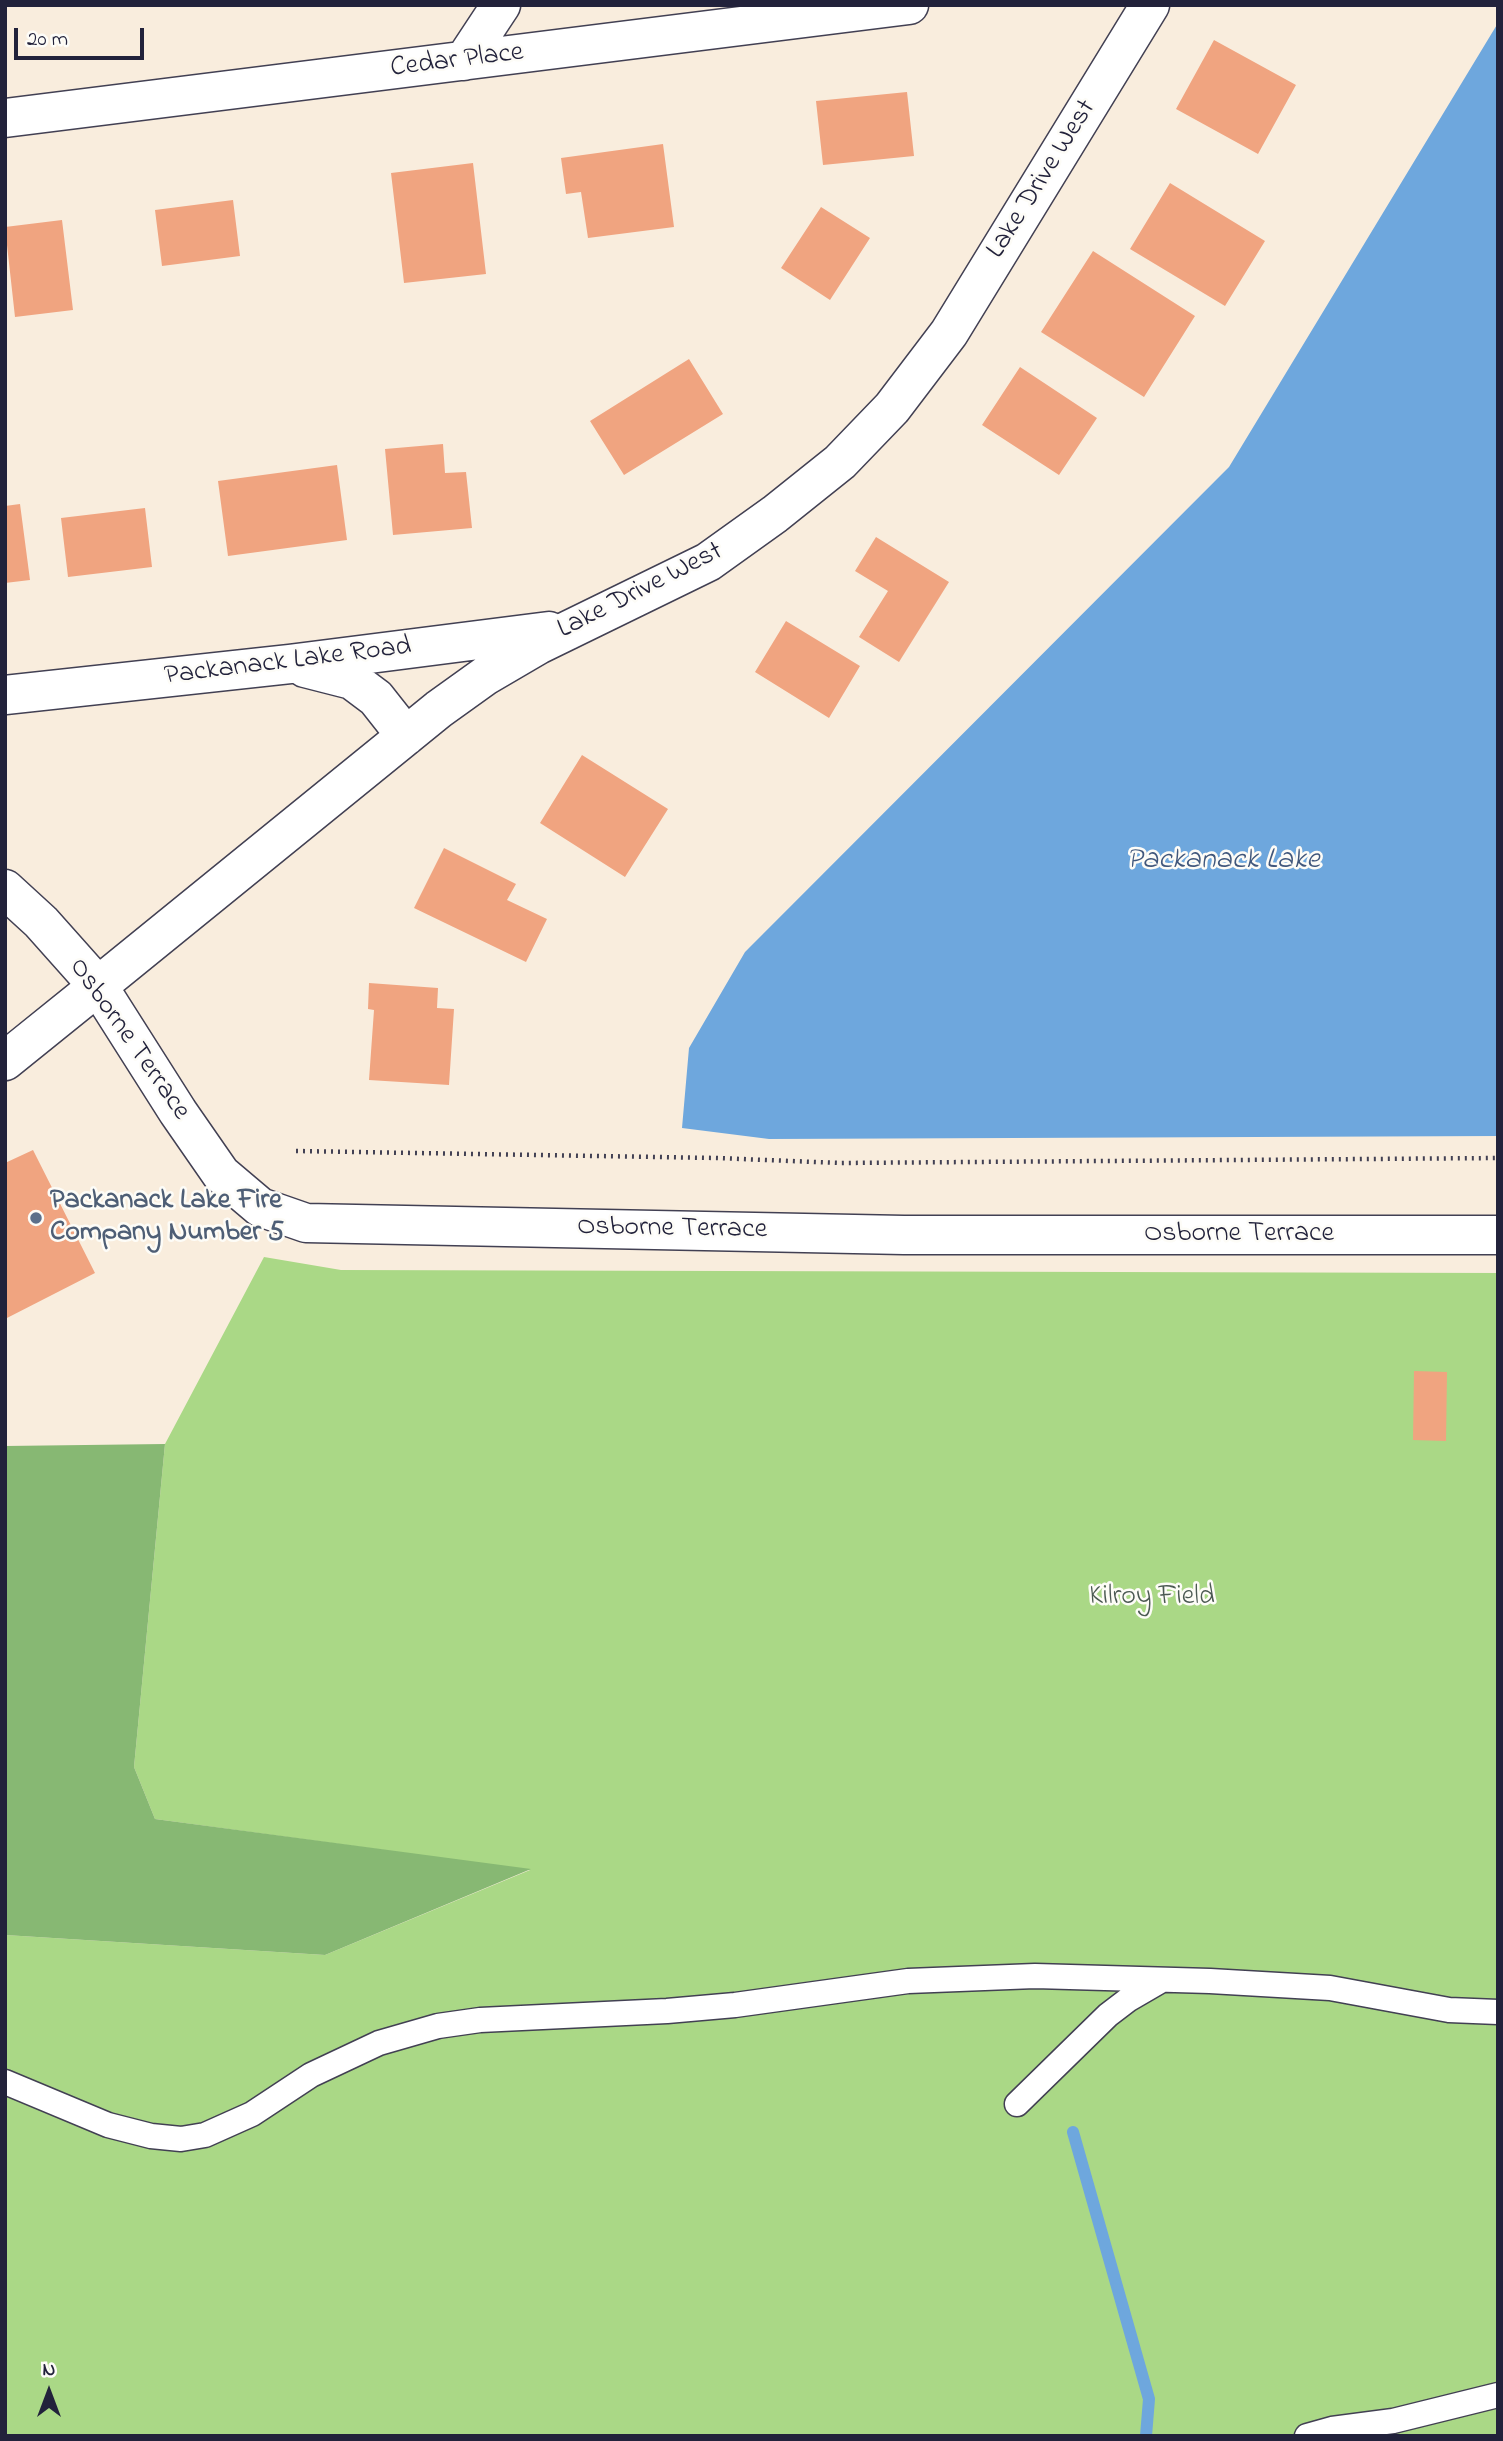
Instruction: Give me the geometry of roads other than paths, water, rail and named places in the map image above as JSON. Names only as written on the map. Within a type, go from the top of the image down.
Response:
[{"type":"street","points":[[464,61],[500,5]]},
{"type":"street","name":"Cedar Place","points":[[5,118],[909,5]]},
{"type":"street","name":"Lake Drive West","points":[[5,1061],[406,736],[485,676],[538,645],[708,562],[775,514],[840,462],[891,408],[949,333],[1150,5]]},
{"type":"street","name":"Packanack Lake Road","points":[[5,695],[290,664],[570,629]]},
{"type":"street","points":[[290,664],[352,680],[376,698],[406,736]]},
{"type":"street","name":"Osborne Terrace","points":[[5,889],[41,922],[98,986],[221,1174],[260,1207],[306,1223],[904,1235],[1498,1235]]},
{"type":"lane","points":[[5,2082],[108,2125],[151,2136],[181,2139],[205,2135],[252,2114],[311,2075],[351,2054],[438,2026],[480,2020],[573,2017],[735,2005],[908,1981],[1035,1976],[1210,1981],[1330,1988],[1449,2010],[1498,2011]]},
{"type":"lane","points":[[1017,2104],[1108,2015],[1160,1981]]},
{"type":"lane","points":[[1307,2436],[1332,2429],[1393,2421],[1498,2395]]},
{"type":"water","name":"Packanack Lake","points":[[1498,23],[1498,1136],[769,1139],[682,1128],[689,1048],[745,952],[1229,467]]},
{"type":"waterway","points":[[1073,2132],[1149,2399],[1146,2436]]},
{"type":"place","name":"Packanack Lake Fire Company Number 5","points":[[36,1218]]},
{"type":"park label","name":"Kilroy Field","points":[[1152,1598]]}]
